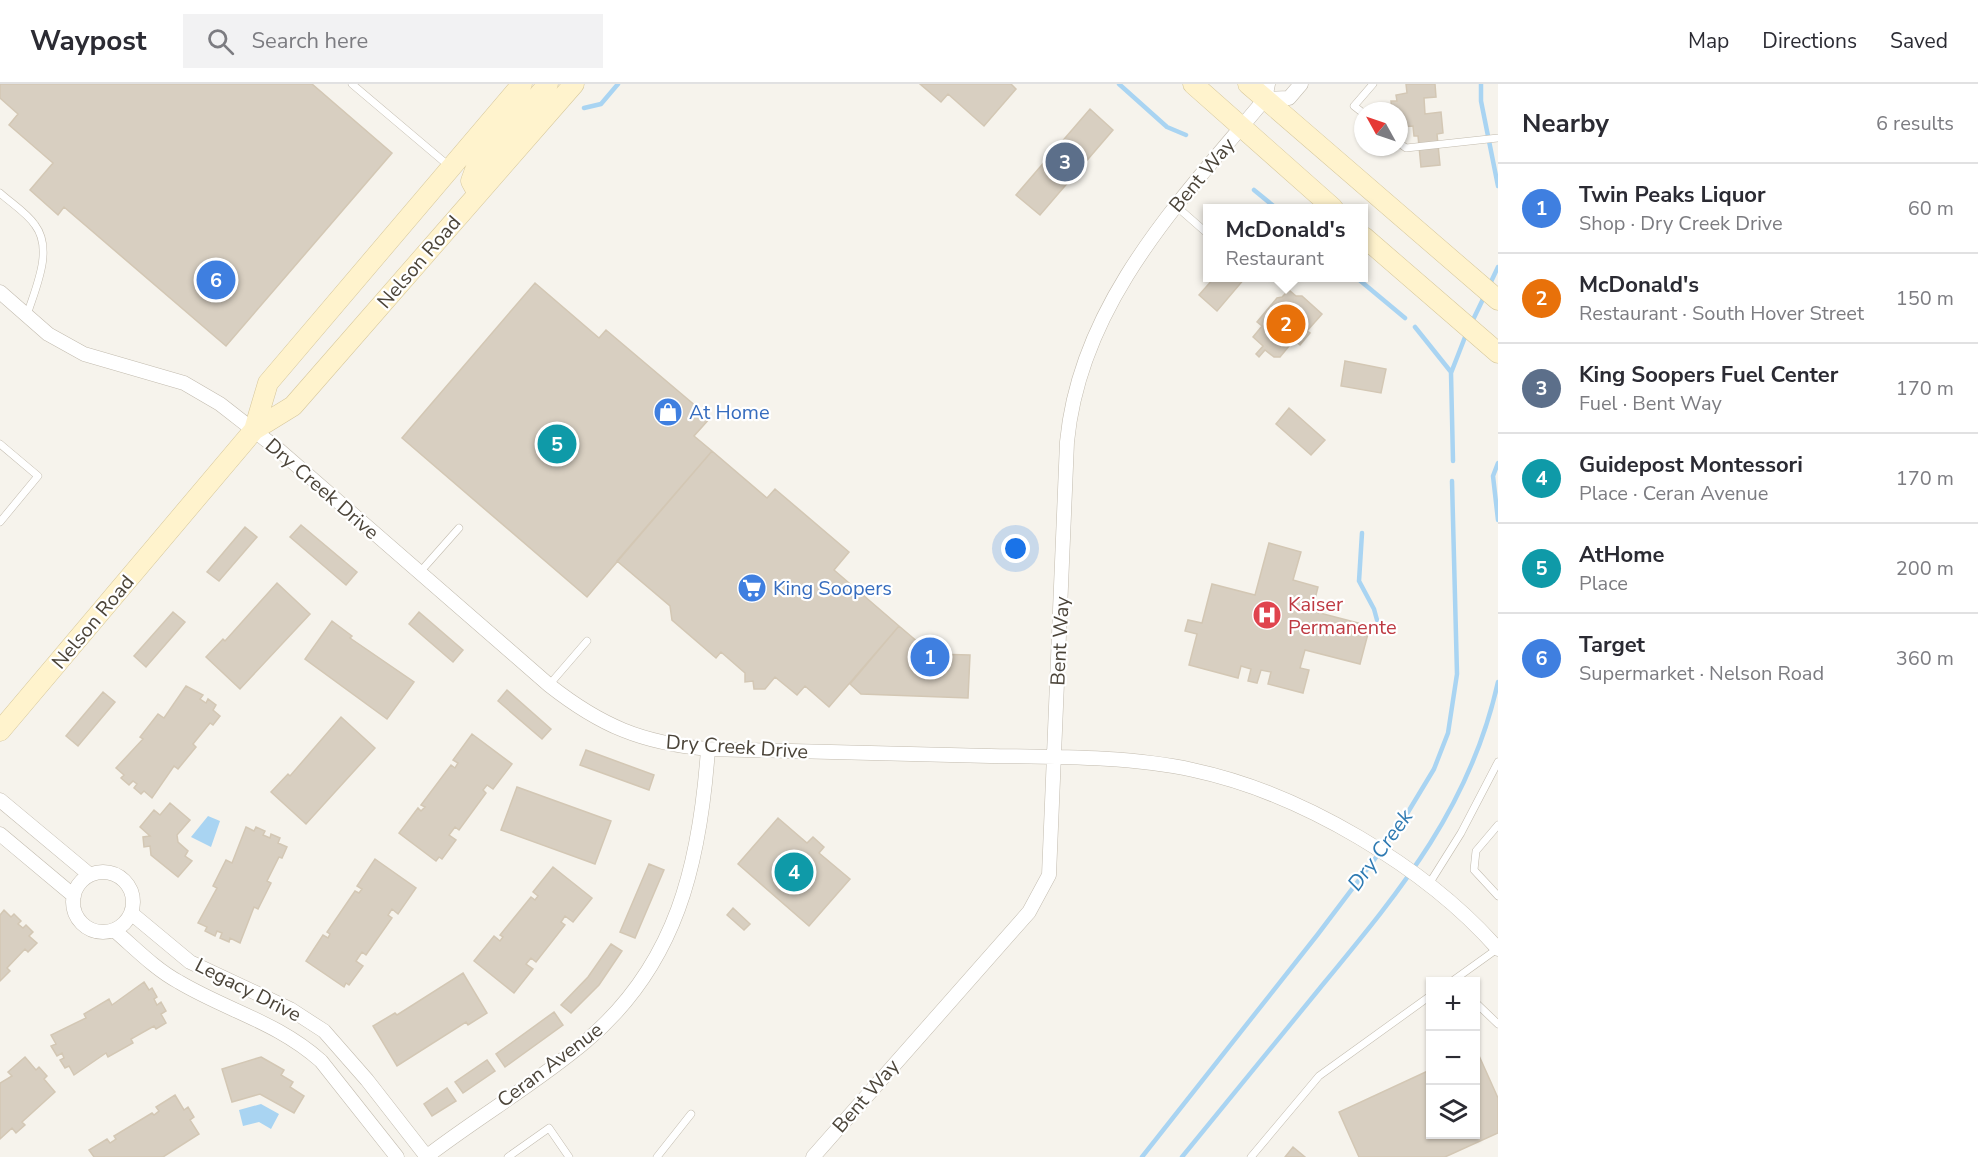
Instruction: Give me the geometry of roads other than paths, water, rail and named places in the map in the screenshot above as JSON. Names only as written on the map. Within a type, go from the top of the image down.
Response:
[{"type":"main road","name":"Nelson Road","points":[[254,430],[268,384],[522,84]]},
{"type":"main road","points":[[478,194],[471,181],[476,171],[548,84]]},
{"type":"main road","name":"Nelson Road","points":[[0,730],[254,430],[293,406],[574,84]]},
{"type":"main road","points":[[1193,84],[1329,204]]},
{"type":"main road","points":[[1248,84],[1266,91],[1498,300]]},
{"type":"main road","points":[[1368,241],[1494,349]]},
{"type":"street","points":[[1266,91],[1289,98],[1301,84]]},
{"type":"street","name":"Bent Way","points":[[813,1157],[1029,912],[1049,875],[1066,442],[1075,392],[1087,353],[1106,311],[1153,236],[1175,206],[1242,127],[1266,91]]},
{"type":"street","name":"Dry Creek Drive","points":[[0,292],[48,334],[84,354],[194,388],[254,430],[549,685],[580,709],[616,729],[654,741],[708,749],[1054,757],[1174,766],[1215,775],[1279,798],[1370,843],[1428,884],[1483,932],[1498,949]]},
{"type":"street","name":"Ceran Avenue","points":[[427,1157],[578,1048],[615,1014],[640,983],[667,938],[690,879],[704,807],[708,749]]},
{"type":"street","points":[[0,800],[90,875]]},
{"type":"street","points":[[0,834],[74,896]]},
{"type":"street","points":[[106,872],[124,880],[133,898],[131,913],[123,925],[114,930],[99,932],[84,925],[75,912],[74,896],[81,881],[90,875],[106,872]]},
{"type":"street","name":"Legacy Drive","points":[[131,913],[190,962],[290,1009],[324,1031],[361,1072],[427,1157]]},
{"type":"street","name":"Legacy Drive","points":[[114,930],[180,983],[273,1026],[306,1048],[321,1061],[397,1157]]},
{"type":"lane","points":[[352,84],[451,167]]},
{"type":"lane","points":[[1357,102],[1373,84]]},
{"type":"lane","points":[[1408,148],[1498,138]]},
{"type":"lane","points":[[0,193],[35,225],[42,241],[42,265],[27,316]]},
{"type":"lane","points":[[1175,206],[1203,230]]},
{"type":"lane","points":[[0,444],[38,476],[0,522]]},
{"type":"lane","points":[[420,572],[459,528]]},
{"type":"lane","points":[[549,685],[587,641]]},
{"type":"lane","points":[[1428,884],[1465,826],[1498,762]]},
{"type":"lane","points":[[1498,825],[1476,851],[1474,870],[1498,896]]},
{"type":"lane","points":[[1457,977],[1498,949]]},
{"type":"lane","points":[[1251,1157],[1319,1076],[1426,1000]]},
{"type":"lane","points":[[1480,1007],[1498,1023]]},
{"type":"lane","points":[[657,1157],[691,1114]]},
{"type":"lane","points":[[508,1157],[549,1128],[569,1157]]},
{"type":"water","points":[[208,816],[220,821],[211,847],[191,837]]},
{"type":"water","points":[[261,1104],[279,1114],[271,1129],[259,1122],[243,1126],[239,1110]]},
{"type":"waterway","points":[[584,108],[601,104],[618,84]]},
{"type":"waterway","points":[[1119,84],[1167,127],[1186,135]]},
{"type":"waterway","name":"Dry Creek","points":[[1481,84],[1481,101],[1498,186]]},
{"type":"waterway","points":[[1254,190],[1271,204]]},
{"type":"waterway","name":"Dry Creek","points":[[1489,286],[1498,267]]},
{"type":"waterway","points":[[1362,282],[1405,318]]},
{"type":"waterway","name":"Dry Creek","points":[[1471,324],[1484,297]]},
{"type":"waterway","points":[[1415,327],[1451,372]]},
{"type":"waterway","name":"Dry Creek","points":[[1453,461],[1451,373],[1467,332]]},
{"type":"waterway","points":[[1498,463],[1493,476],[1498,520]]},
{"type":"waterway","name":"Dry Creek","points":[[1142,1157],[1318,934],[1399,827],[1434,769],[1448,733],[1457,674],[1452,481]]},
{"type":"waterway","points":[[1362,533],[1359,581],[1374,609],[1377,620]]},
{"type":"waterway","points":[[1182,1157],[1378,917],[1428,846],[1470,769],[1486,727],[1498,682]]},
{"type":"place","name":"King Soopers Fuel Center","points":[[1065,162]]},
{"type":"place","name":"Target","points":[[216,280]]},
{"type":"place","name":"McDonald's","points":[[1286,324]]},
{"type":"place","name":"At Home","points":[[668,412]]},
{"type":"place","name":"AtHome","points":[[557,444]]},
{"type":"place","name":"King Soopers","points":[[752,588]]},
{"type":"place","name":"Kaiser Permanente","points":[[1267,615]]},
{"type":"place","name":"Twin Peaks Liquor","points":[[930,657]]},
{"type":"place","name":"Guidepost Montessori","points":[[794,872]]}]
